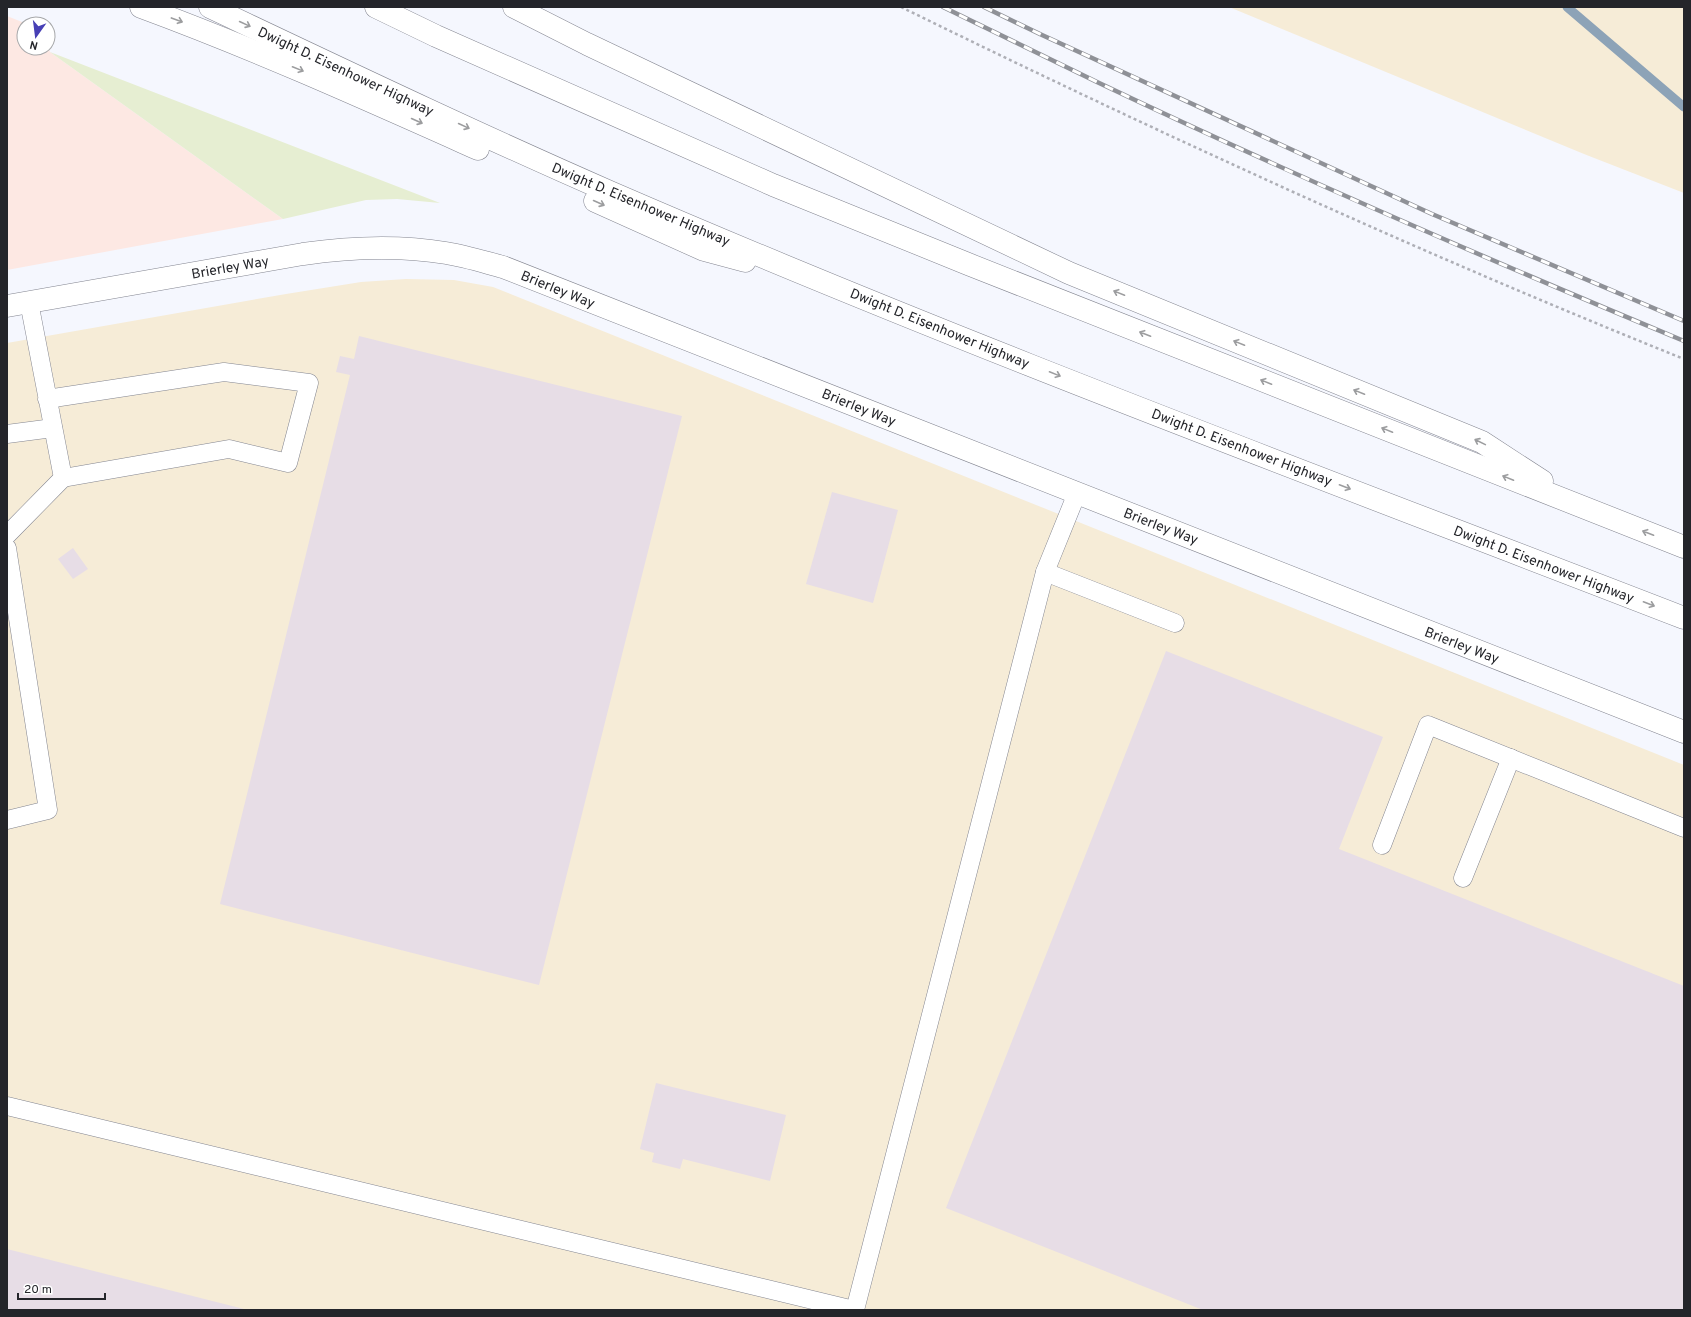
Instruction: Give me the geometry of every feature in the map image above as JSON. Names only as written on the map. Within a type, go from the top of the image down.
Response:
[{"type":"main road","points":[[141,7],[205,30],[331,82],[704,250],[823,282]]},
{"type":"main road","name":"Dwight D. Eisenhower Highway","points":[[210,7],[594,185],[823,282],[1229,442],[1684,618]]},
{"type":"main road","points":[[376,7],[436,36],[773,185],[968,264],[1684,547]]},
{"type":"main road","points":[[514,7],[587,44],[1069,273],[1482,442],[1583,508]]},
{"type":"main road","name":"Brierley Way","points":[[7,306],[344,248],[398,247],[447,253],[503,267],[1684,732]]},
{"type":"lane","points":[[29,302],[63,478]]},
{"type":"lane","points":[[7,535],[63,478],[229,450],[288,463],[309,383],[224,372],[48,399]]},
{"type":"lane","points":[[7,434],[53,428]]},
{"type":"lane","points":[[7,1106],[854,1310],[1045,572],[1077,493]]},
{"type":"lane","points":[[7,548],[48,810],[7,820]]},
{"type":"lane","points":[[1045,572],[1175,623]]},
{"type":"lane","points":[[1382,844],[1428,725],[1684,828]]},
{"type":"lane","points":[[1463,878],[1511,758]]},
{"type":"path","points":[[901,7],[1032,72],[1258,176],[1547,304],[1684,359]]},
{"type":"shaded area","points":[[1229,7],[1684,7],[1684,193],[1584,154]]},
{"type":"shaded area","points":[[7,16],[16,20],[16,56],[56,56],[283,219],[7,270]]},
{"type":"shaded area","points":[[406,279],[454,280],[493,287],[1684,765],[1684,1310],[7,1310],[7,343],[286,294],[361,282]]},
{"type":"green space","points":[[56,54],[440,203],[397,199],[366,200],[283,219],[56,56]]},
{"type":"building","points":[[359,336],[682,416],[539,985],[220,904],[350,375],[336,372],[340,356],[354,359]]},
{"type":"building","points":[[832,492],[898,510],[873,603],[806,584]]},
{"type":"building","points":[[73,548],[88,569],[73,579],[58,559]]},
{"type":"building","points":[[1166,651],[1383,737],[1339,849],[1684,986],[1684,1310],[1203,1310],[946,1208]]},
{"type":"building","points":[[656,1083],[786,1115],[770,1181],[683,1159],[680,1169],[652,1162],[654,1153],[640,1149]]},
{"type":"building","points":[[7,1249],[244,1309],[244,1310],[7,1310]]},
{"type":"waterway","points":[[1567,7],[1684,107]]},
{"type":"railway","points":[[943,7],[1097,82],[1242,150],[1536,279],[1684,341]]},
{"type":"railway","points":[[984,7],[1432,214],[1684,321]]}]
